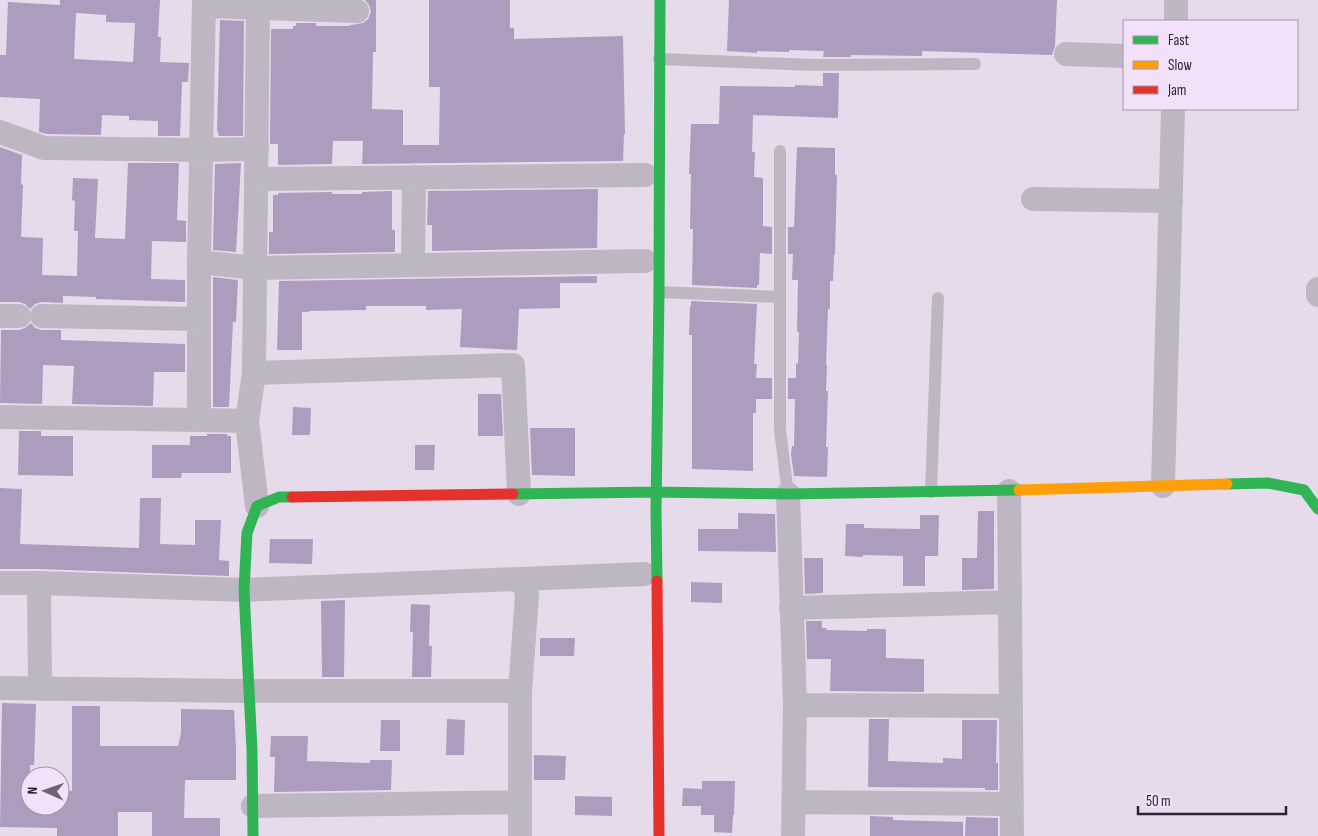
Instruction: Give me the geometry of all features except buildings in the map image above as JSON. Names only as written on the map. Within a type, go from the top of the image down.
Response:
[{"type":"street","points":[[659,836],[656,492],[660,0]]},
{"type":"street","points":[[1176,0],[1176,20]]},
{"type":"street","points":[[199,420],[199,262],[204,3],[258,4],[357,11]]},
{"type":"street","points":[[253,836],[252,750],[244,590],[247,533],[257,506],[247,420],[254,373],[258,4]]},
{"type":"street","points":[[1066,54],[1123,56]]},
{"type":"street","points":[[1163,486],[1173,110]]},
{"type":"street","points":[[0,132],[44,148],[257,149]]},
{"type":"street","points":[[256,179],[645,175]]},
{"type":"street","points":[[413,265],[414,177]]},
{"type":"street","points":[[1033,199],[1171,200]]},
{"type":"street","points":[[199,262],[255,268],[645,261]]},
{"type":"street","points":[[1318,289],[1318,295]]},
{"type":"street","points":[[20,316],[199,319]]},
{"type":"street","points":[[254,373],[513,365],[519,494]]},
{"type":"street","points":[[0,417],[247,420]]},
{"type":"street","points":[[257,506],[280,497],[643,492],[788,494],[1009,491],[1268,483],[1304,490],[1318,509]]},
{"type":"street","points":[[1009,491],[1012,836]]},
{"type":"street","points":[[788,494],[795,705],[793,836]]},
{"type":"street","points":[[0,583],[244,590],[644,574]]},
{"type":"street","points":[[520,836],[520,691],[527,596],[524,579]]},
{"type":"street","points":[[39,583],[40,688]]},
{"type":"street","points":[[791,608],[1010,602]]},
{"type":"street","points":[[0,688],[249,691],[520,691]]},
{"type":"street","points":[[795,705],[1011,706]]},
{"type":"street","points":[[253,806],[520,802]]},
{"type":"street","points":[[794,802],[1012,804]]},
{"type":"lane","points":[[659,59],[815,64],[974,64]]},
{"type":"lane","points":[[780,151],[780,430],[788,494]]},
{"type":"lane","points":[[658,292],[780,297]]},
{"type":"lane","points":[[931,492],[938,298]]},
{"type":"traffic: fast","points":[[657,581],[660,0]]},
{"type":"traffic: fast","points":[[1227,484],[1268,483],[1304,490],[1318,509]]},
{"type":"traffic: fast","points":[[513,494],[656,492],[788,494],[1019,490]]},
{"type":"traffic: fast","points":[[253,836],[252,750],[244,590],[247,533],[257,506],[279,497],[292,497]]},
{"type":"traffic: slow","points":[[1019,490],[1227,484]]},
{"type":"traffic: jam","points":[[292,497],[513,494]]},
{"type":"traffic: jam","points":[[657,581],[659,836]]}]
